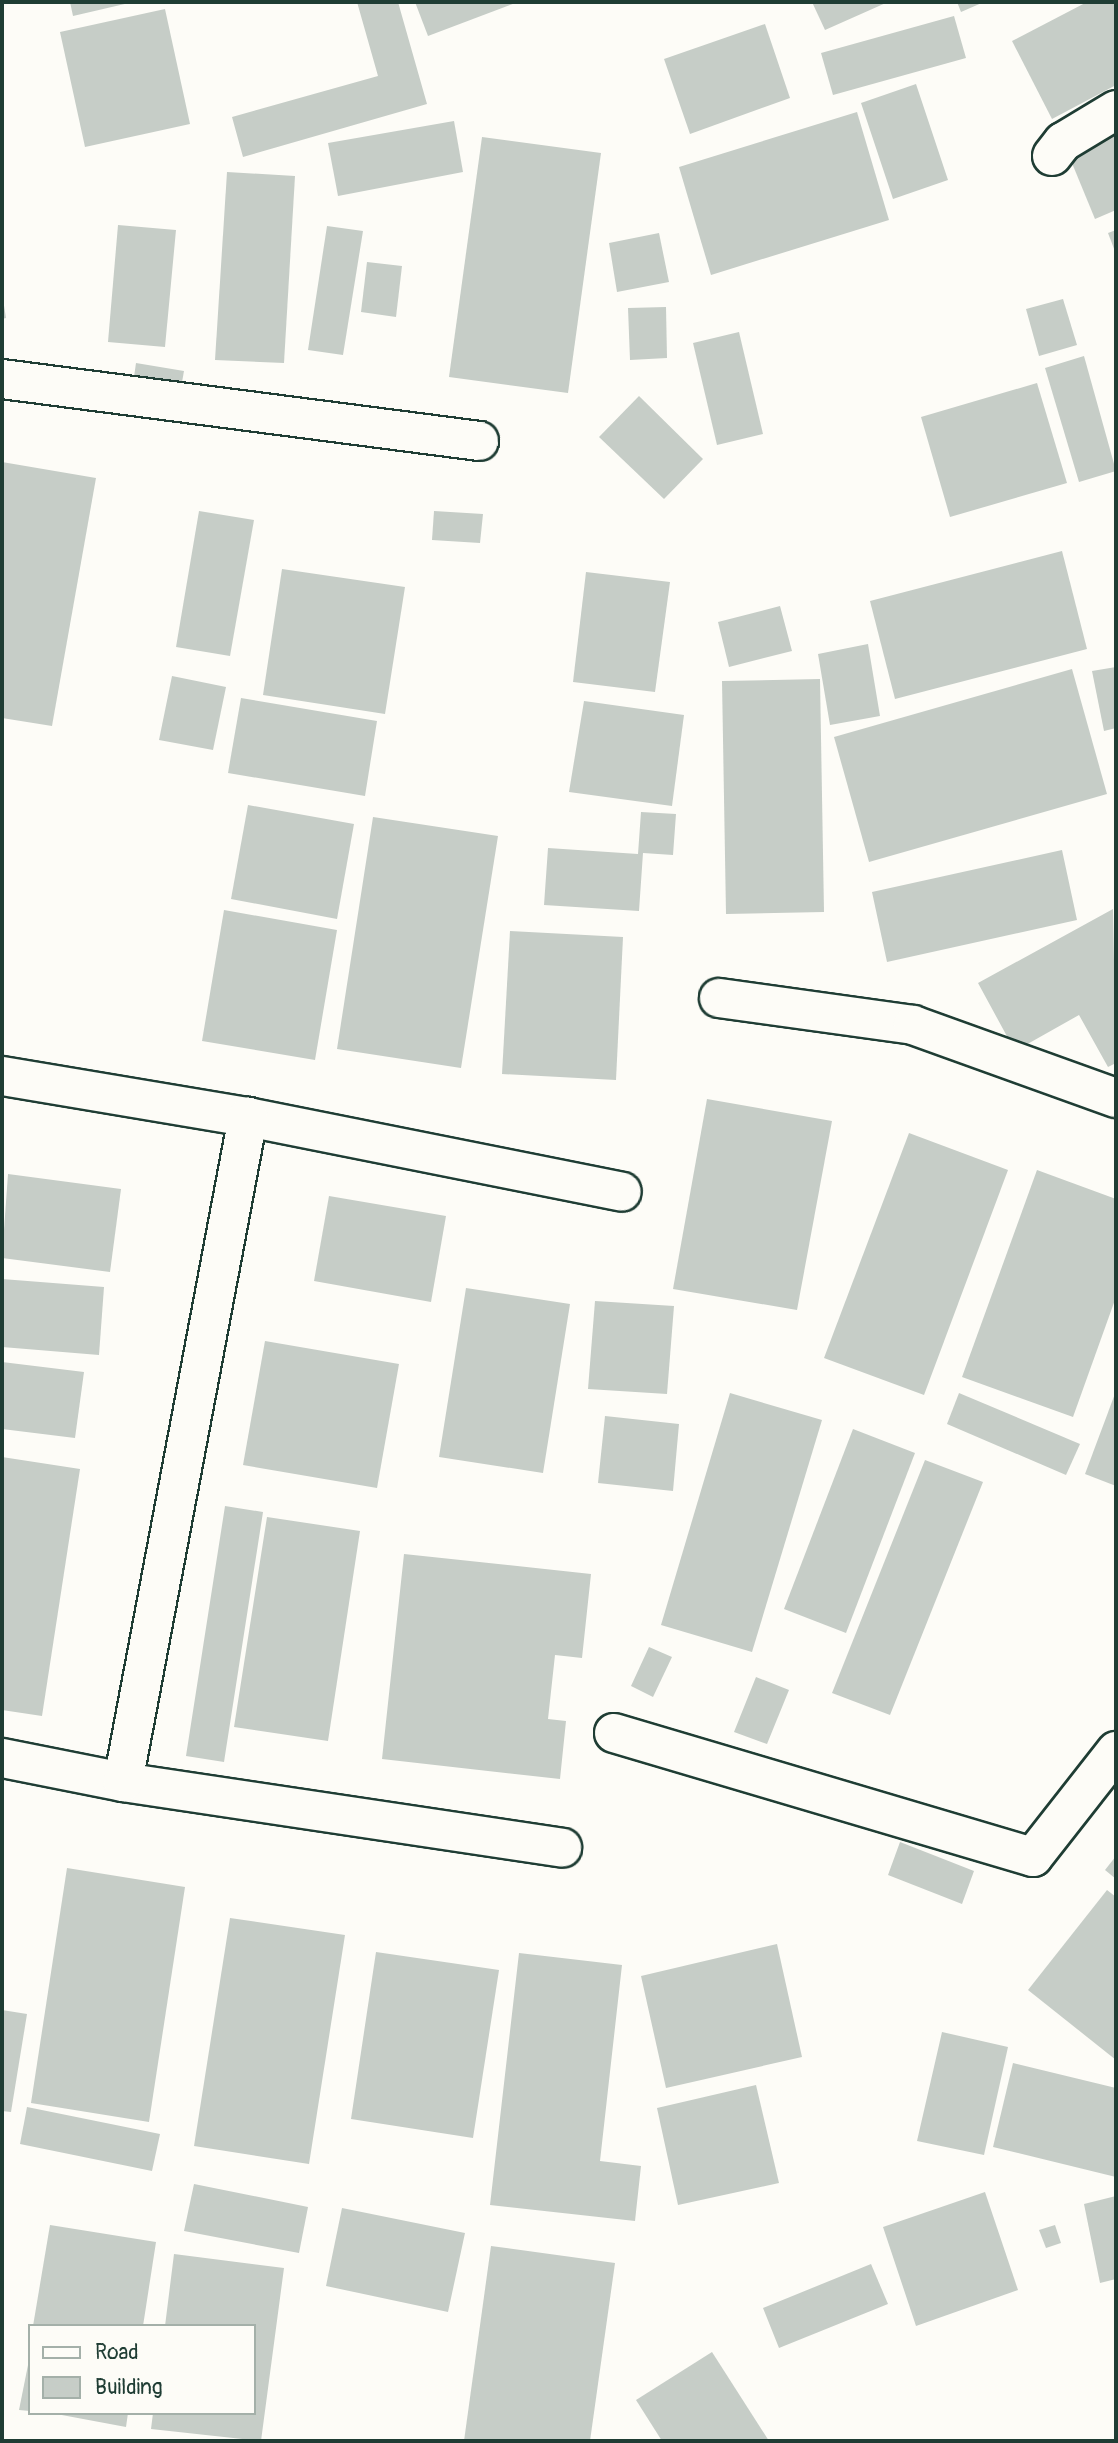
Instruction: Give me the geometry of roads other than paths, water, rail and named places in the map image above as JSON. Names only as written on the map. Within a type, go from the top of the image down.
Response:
[{"type":"street","points":[[1052,156],[1063,142],[1116,110]]},
{"type":"street","points":[[2,379],[479,441]]},
{"type":"street","points":[[719,998],[913,1025],[1116,1098]]},
{"type":"street","points":[[2,1076],[248,1117],[622,1192]]},
{"type":"street","points":[[123,1782],[248,1117]]},
{"type":"street","points":[[614,1733],[1033,1857],[1116,1751]]},
{"type":"street","points":[[2,1758],[123,1782],[562,1848]]}]
